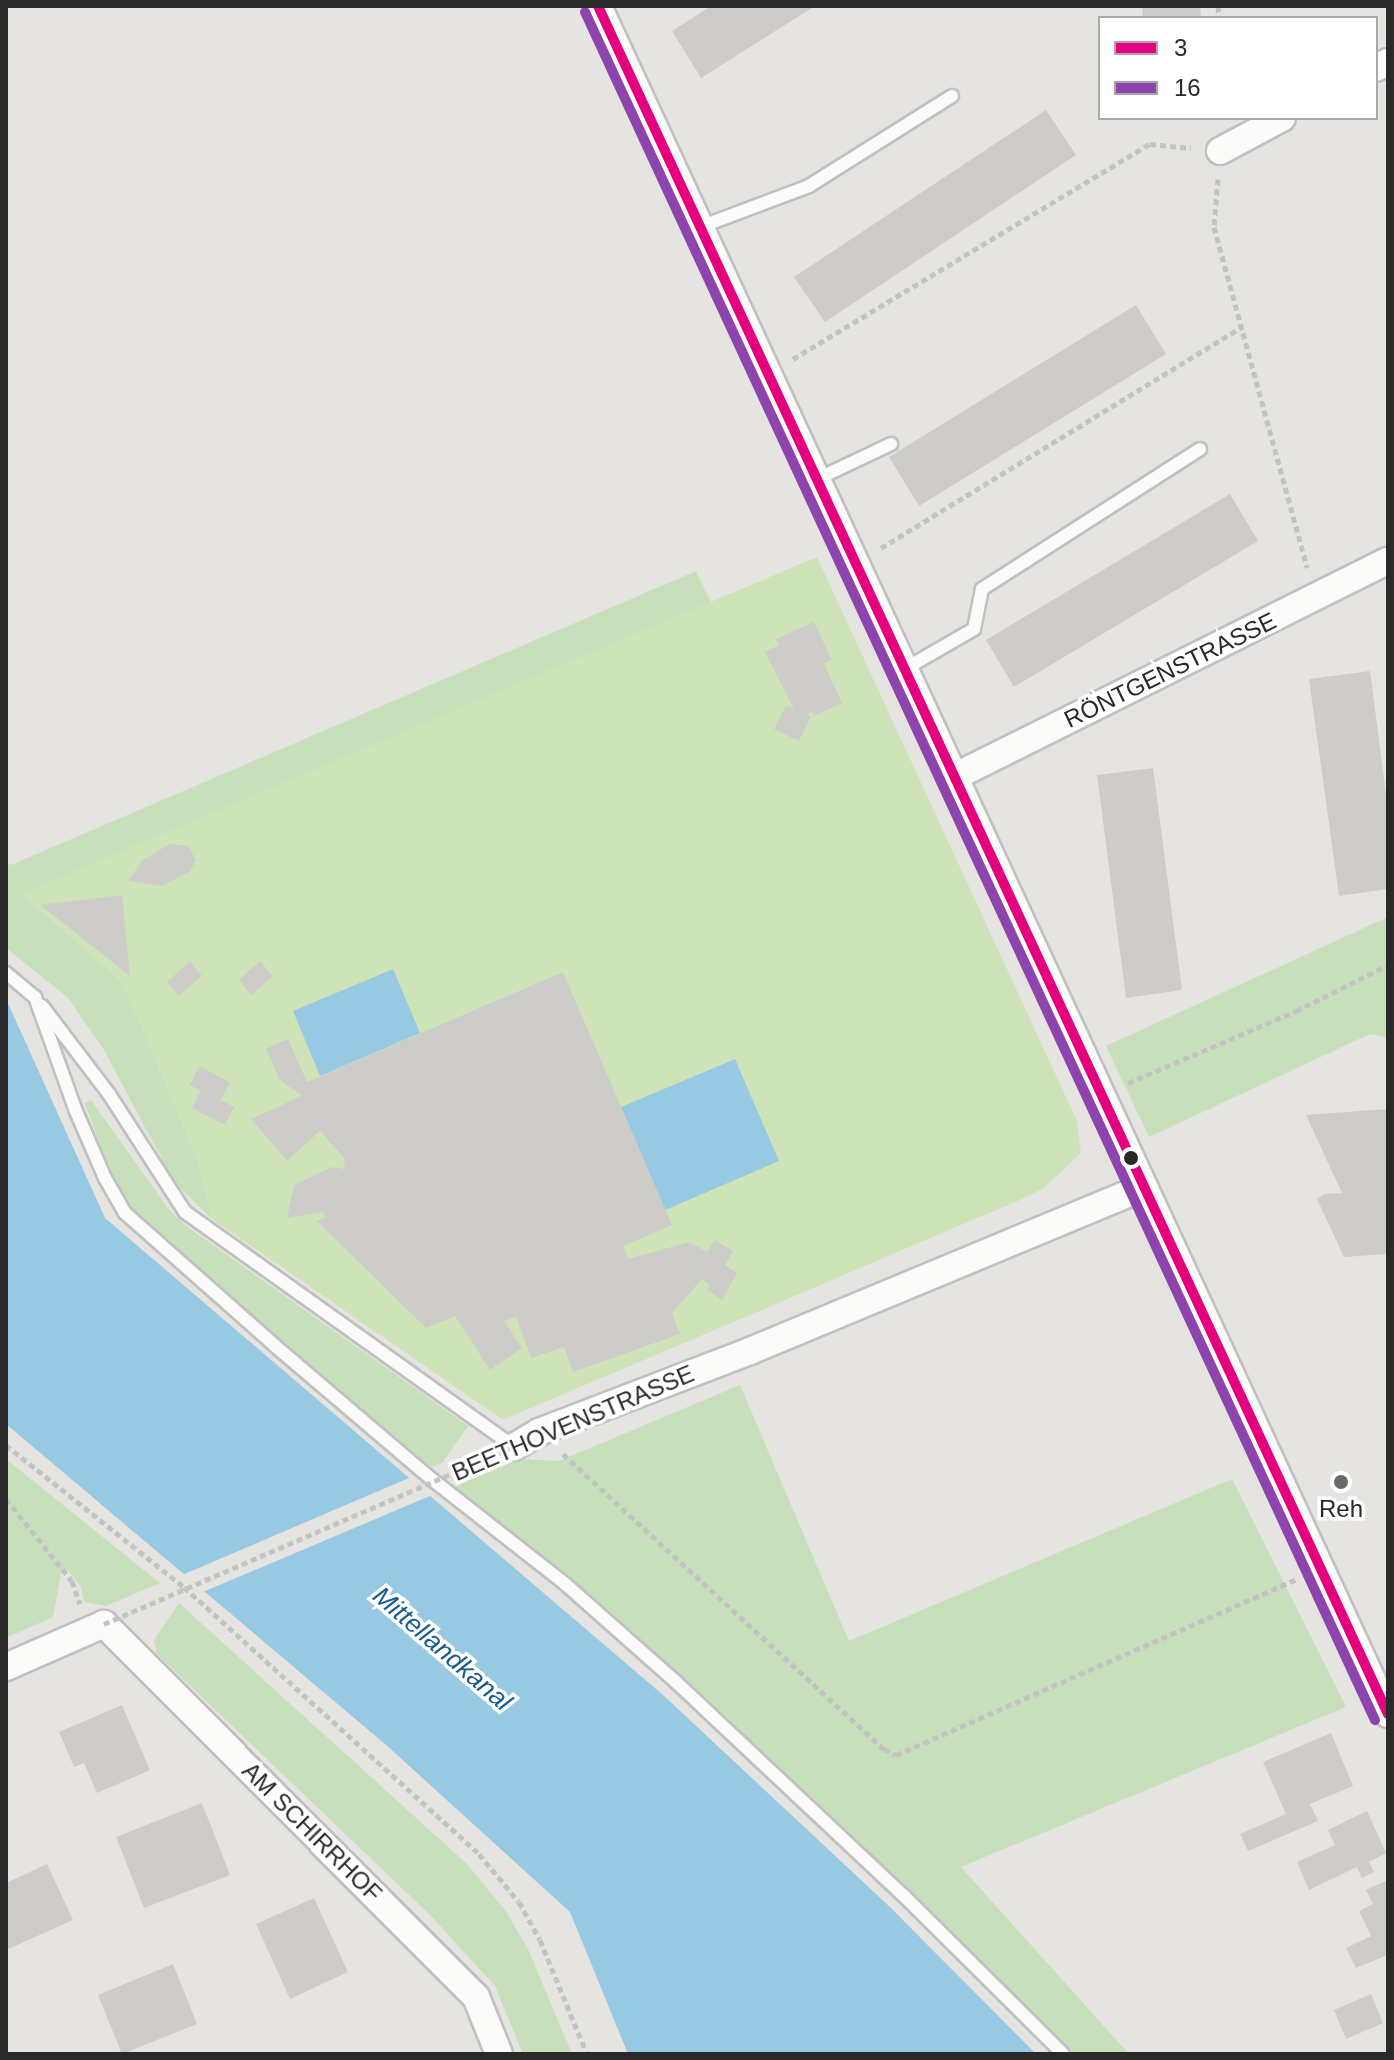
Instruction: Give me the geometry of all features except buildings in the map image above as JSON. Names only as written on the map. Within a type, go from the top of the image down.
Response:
[{"type":"street","points":[[598,6],[952,778],[1387,1708]]},
{"type":"street","points":[[1220,151],[1278,120]]},
{"type":"street","name":"RÖNTGENSTRASSE","points":[[952,778],[1388,561]]},
{"type":"street","name":"BEETHOVENSTRASSE","points":[[514,1447],[539,1432],[750,1351],[1144,1187]]},
{"type":"street","points":[[6,1667],[95,1628]]},
{"type":"street","name":"AM SCHIRRHOF","points":[[95,1628],[476,1997],[499,2054]]},
{"type":"lane","points":[[700,227],[809,186],[952,96]]},
{"type":"lane","points":[[817,479],[891,444]]},
{"type":"lane","points":[[903,670],[974,629],[982,589],[1200,449]]},
{"type":"lane","points":[[6,973],[35,997],[109,1094],[185,1212],[514,1447]]},
{"type":"lane","points":[[35,997],[75,1109],[105,1178],[125,1213],[274,1345],[434,1481],[563,1582],[676,1682],[904,1896],[1063,2054]]},
{"type":"path","points":[[768,374],[1150,144],[1220,151],[1214,227],[1315,599]]},
{"type":"path","points":[[855,564],[1242,327]]},
{"type":"path","points":[[1102,1095],[1296,1011],[1388,965]]},
{"type":"path","points":[[539,1432],[884,1749],[896,1755],[1320,1569]]},
{"type":"path","points":[[6,1445],[184,1587],[479,1854],[519,1902],[540,1940],[587,2054]]},
{"type":"path","name":"BEETHOVENSTRASSE","points":[[95,1628],[514,1447]]},
{"type":"path","points":[[6,1499],[72,1581],[95,1628]]},
{"type":"green space","points":[[817,557],[1077,1121],[1081,1153],[1044,1188],[1020,1200],[503,1420],[212,1219],[198,1160],[123,982],[21,894]]},
{"type":"green space","points":[[696,571],[711,603],[22,894],[123,982],[198,1160],[212,1219],[174,1182],[104,1050],[68,998],[6,948],[6,862],[11,865]]},
{"type":"green space","points":[[1388,917],[1388,1038],[1370,1034],[1149,1137],[1106,1046]]},
{"type":"green space","points":[[91,1100],[168,1208],[185,1225],[468,1426],[442,1463],[431,1467],[198,1271],[132,1209],[111,1176],[85,1103]]},
{"type":"green space","points":[[740,1385],[849,1641],[1232,1479],[1346,1707],[961,1867],[1129,2054],[1074,2054],[911,1891],[682,1676],[569,1576],[454,1487],[518,1459],[559,1461]]},
{"type":"green space","points":[[6,1459],[160,1583],[106,1606],[84,1602],[81,1587],[67,1569],[61,1573],[53,1617],[6,1638]]},
{"type":"green space","points":[[179,1603],[467,1864],[505,1910],[528,1949],[572,2054],[523,2054],[495,1986],[431,1916],[157,1654],[154,1640]]},
{"type":"water","points":[[393,969],[420,1033],[320,1076],[293,1011]]},
{"type":"water","name":"Mittellandkanal","points":[[6,999],[105,1218],[663,1695],[891,1908],[1036,2054],[628,2054],[570,1912],[385,1744],[6,1424]]},
{"type":"water","points":[[735,1059],[779,1161],[665,1210],[621,1107]]},
{"type":"pier","points":[[416,1475],[437,1493],[203,1592],[182,1575]]},
{"type":"transit line","name":"3","points":[[598,6],[1388,1714]]},
{"type":"transit line","name":"16","points":[[585,12],[1375,1720]]},
{"type":"place","name":"Reh","points":[[1341,1482]]}]
